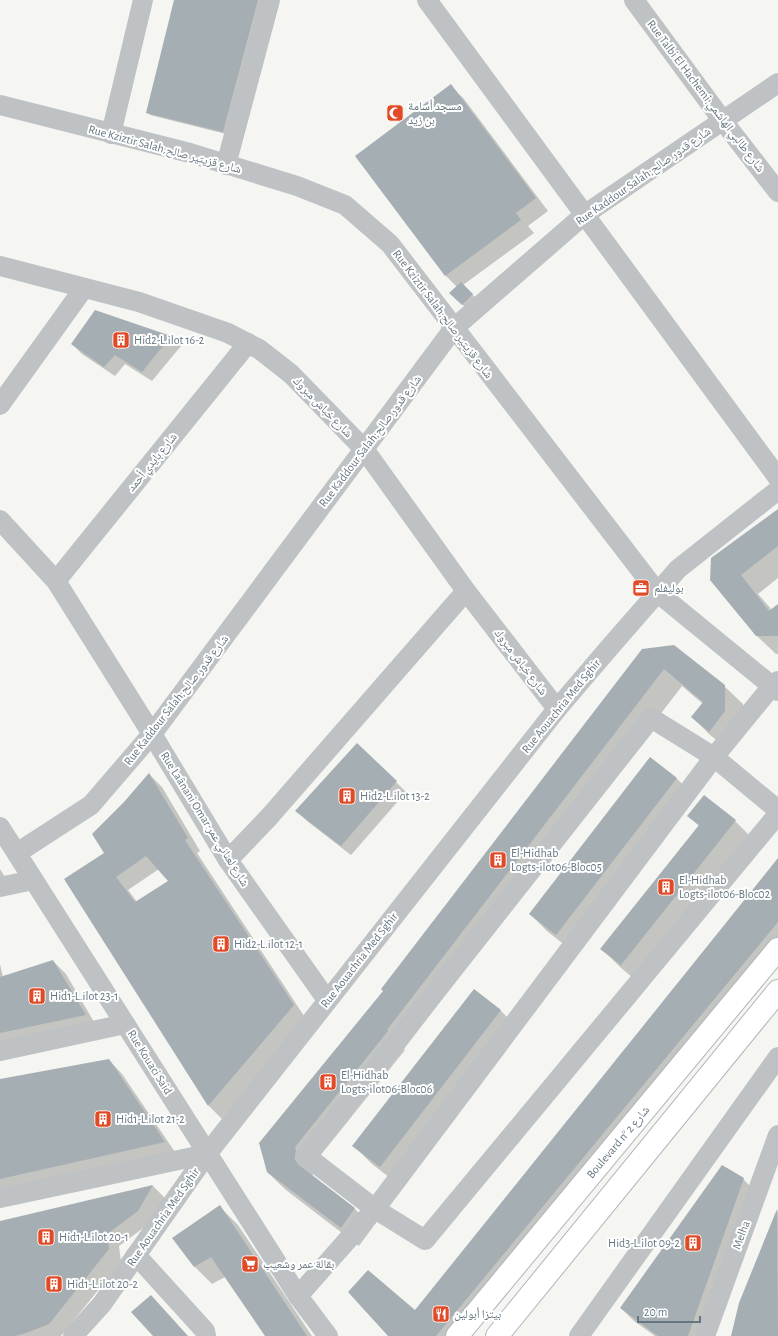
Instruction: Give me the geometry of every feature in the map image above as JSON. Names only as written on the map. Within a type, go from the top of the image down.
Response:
[{"type":"main road","name":"Boulevard n° شارع 2","points":[[457,1336],[778,949]]},
{"type":"main road","points":[[497,1336],[778,991]]},
{"type":"street","points":[[111,134],[143,0]]},
{"type":"street","points":[[226,165],[270,0]]},
{"type":"street","points":[[427,0],[778,478]]},
{"type":"street","name":"Rue Talbi El Hachemi;شارع طالبي الهاشمي","points":[[634,0],[723,121],[778,192]]},
{"type":"street","name":"Rue Kaddour Salah;شارع قدور صالح","points":[[17,853],[91,806],[152,734],[454,328],[584,215],[778,83]]},
{"type":"street","name":"Rue Kziztir Salah;شارع قزيتير صالح","points":[[0,105],[190,153],[297,186],[345,205],[390,244],[658,593],[776,686]]},
{"type":"street","name":"شارع خباش مبروك","points":[[0,266],[139,302],[228,333],[259,349],[291,374],[364,450],[466,591],[557,709]]},
{"type":"street","points":[[0,404],[84,288]]},
{"type":"street","name":"شارع بايدي أحمد","points":[[56,581],[248,343]]},
{"type":"street","name":"Rue Aouachria Med Sghir","points":[[73,1336],[102,1304],[207,1154],[557,709],[608,648],[678,569],[778,490]]},
{"type":"street","name":"Rue Laânani Omar;شارع لعناني عمر","points":[[0,520],[56,581],[152,734],[228,860],[327,1000]]},
{"type":"street","points":[[228,860],[270,816],[466,591]]},
{"type":"street","points":[[298,1296],[375,1209],[714,757],[776,686]]},
{"type":"street","points":[[778,810],[714,757],[651,718],[306,1156],[375,1209],[425,1240],[778,814]]},
{"type":"street","name":"Rue Kouaci Said","points":[[0,827],[298,1296],[328,1336]]},
{"type":"street","points":[[0,887],[33,880]]},
{"type":"street","points":[[0,1051],[126,1024]]},
{"type":"street","points":[[579,1336],[778,1057]]},
{"type":"street","name":"Melha","points":[[705,1336],[778,1134]]},
{"type":"street","points":[[0,1198],[207,1154]]},
{"type":"street","points":[[136,1255],[205,1331],[206,1336]]},
{"type":"building","points":[[174,0],[258,0],[223,132],[146,113]]},
{"type":"building","points":[[451,84],[536,198],[516,213],[521,220],[445,276],[355,156]]},
{"type":"building","points":[[461,282],[473,294],[462,305],[449,293]]},
{"type":"building","name":"Hid2-L.ilot 16-2","points":[[95,310],[171,336],[142,372],[115,355],[104,367],[71,344]]},
{"type":"building","points":[[778,509],[778,546],[741,575],[769,611],[778,604],[778,636],[756,636],[710,580],[711,558]]},
{"type":"building","name":"El-Hidhab Logts-ilot06-Bloc05","points":[[674,645],[725,685],[725,711],[709,732],[691,717],[703,702],[664,669],[387,1030],[388,1031],[295,1147],[295,1160],[299,1165],[355,1208],[341,1228],[267,1172],[259,1143],[383,991],[381,989],[642,649]]},
{"type":"building","name":"Hid2-L.ilot 13-2","points":[[357,743],[397,781],[341,846],[295,811]]},
{"type":"building","points":[[650,757],[677,778],[556,935],[529,914]]},
{"type":"building","name":"Hid2-L.ilot 12-1","points":[[149,773],[188,838],[185,840],[294,1005],[208,1106],[64,879],[104,853],[92,834],[124,802]],"holes":[[[146,856],[168,881],[135,902],[116,877]]]},
{"type":"building","name":"El-Hidhab Logts-ilot06-Bloc02","points":[[704,795],[736,820],[621,965],[600,949],[699,825],[687,816]]},
{"type":"building","points":[[778,858],[778,922],[436,1336],[388,1336],[348,1292],[368,1270],[415,1310]]},
{"type":"building","name":"Hid1-L.ilot 23-1","points":[[53,960],[86,1015],[0,1033],[0,977]]},
{"type":"building","points":[[474,989],[501,1010],[380,1167],[352,1146]]},
{"type":"building","name":"Hid1-L.ilot 21-2","points":[[109,1059],[165,1142],[0,1179],[0,1079]]},
{"type":"building","name":"Hid3-L.ilot 09-2","points":[[722,1165],[744,1178],[688,1336],[658,1336],[620,1308]]},
{"type":"building","points":[[153,1185],[138,1211],[107,1234],[109,1249],[49,1324],[15,1336],[0,1336],[0,1221]]},
{"type":"building","points":[[220,1205],[307,1336],[265,1336],[211,1257],[194,1267],[172,1238]]},
{"type":"building","points":[[777,1209],[778,1336],[731,1336],[739,1303]]},
{"type":"building","points":[[151,1295],[188,1336],[153,1336],[131,1312]]},
{"type":"place","name":"مسجد أسامة بن زيد","points":[[395,113]]},
{"type":"place","name":"Hid2-L.ilot 16-2","points":[[121,340]]},
{"type":"place","name":"بوليفلم","points":[[641,588]]},
{"type":"place","name":"Hid2-L.ilot 13-2","points":[[347,796]]},
{"type":"place","name":"El-Hidhab Logts-ilot06-Bloc05","points":[[498,860]]},
{"type":"place","name":"El-Hidhab Logts-ilot06-Bloc02","points":[[666,887]]},
{"type":"place","name":"Hid2-L.ilot 12-1","points":[[221,944]]},
{"type":"place","name":"Hid1-L.ilot 23-1","points":[[37,996]]},
{"type":"place","name":"El-Hidhab Logts-ilot06-Bloc06","points":[[328,1082]]},
{"type":"place","name":"Hid1-L.ilot 21-2","points":[[103,1119]]},
{"type":"place","name":"Hid1-L.ilot 20-1","points":[[46,1237]]},
{"type":"place","name":"Hid3-L.ilot 09-2","points":[[693,1243]]},
{"type":"place","name":"بقالة عمر وشعيب","points":[[250,1264]]},
{"type":"place","name":"Hid1-L.ilot 20-2","points":[[54,1284]]},
{"type":"place","name":"بيتزا أبولين","points":[[441,1314]]}]
